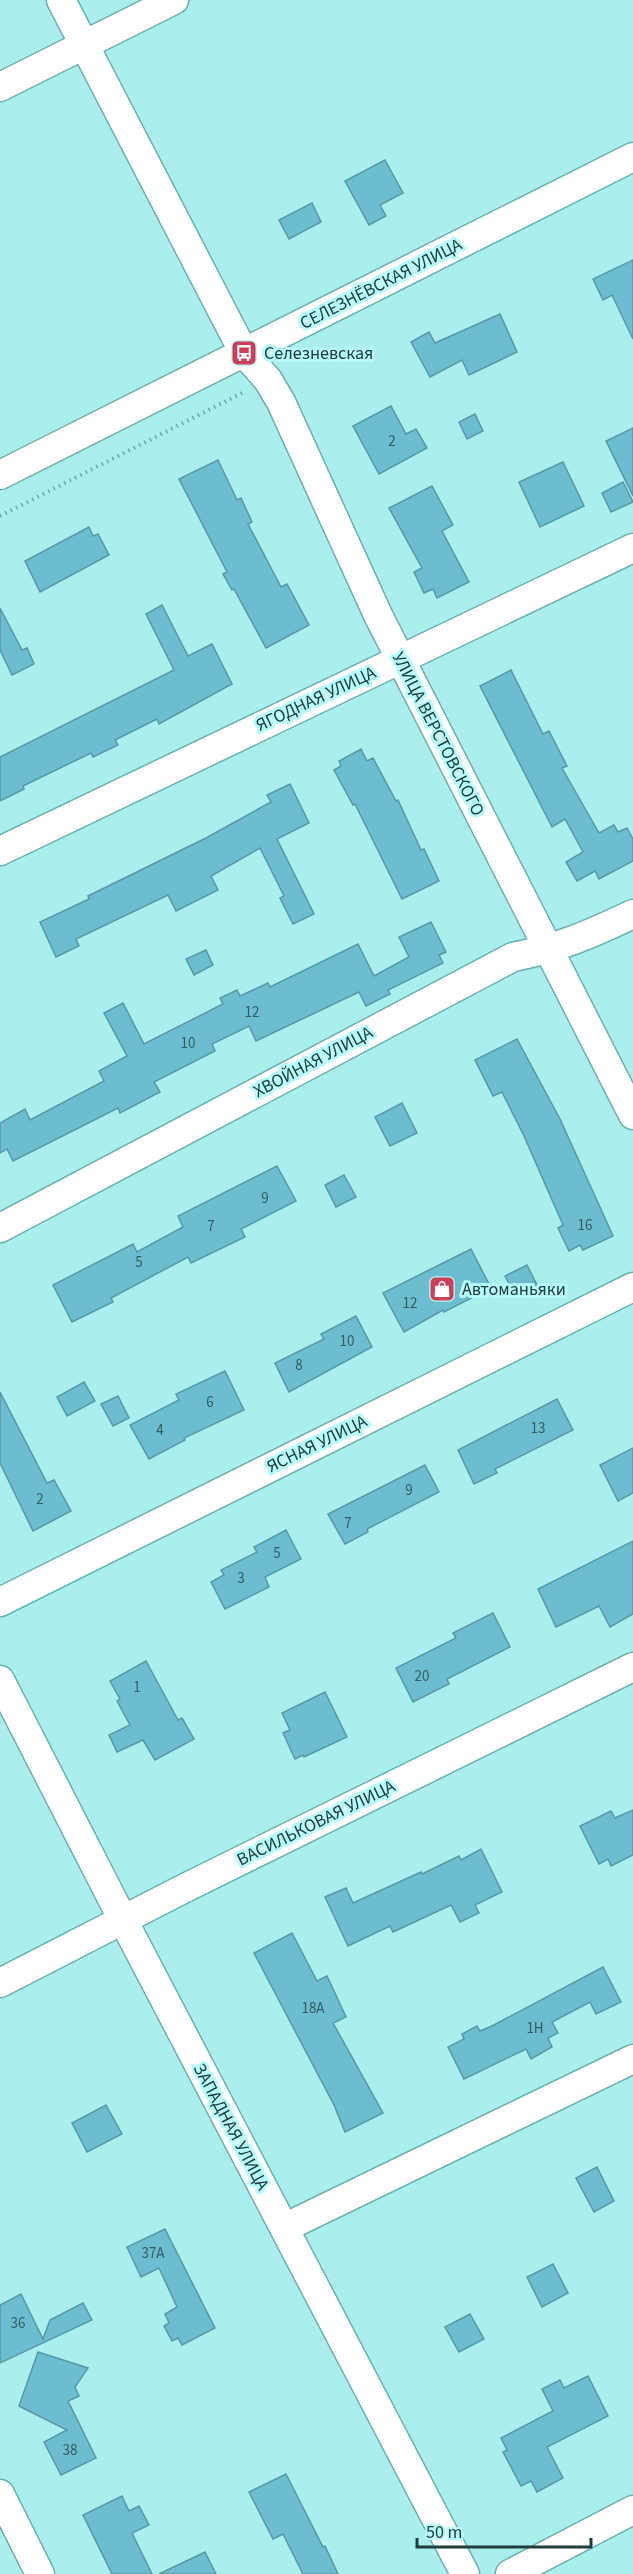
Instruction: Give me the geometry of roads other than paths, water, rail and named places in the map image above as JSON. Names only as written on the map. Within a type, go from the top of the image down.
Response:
[{"type":"street","name":"УЛИЦА ВЕРСТОВСКОГО","points":[[61,0],[244,353],[268,380],[280,402],[400,660],[633,1115]]},
{"type":"street","points":[[0,87],[174,0]]},
{"type":"street","name":"СЕЛЕЗНЁВСКАЯ УЛИЦА","points":[[0,475],[633,157]]},
{"type":"street","name":"ЯГОДНАЯ УЛИЦА","points":[[0,851],[633,548]]},
{"type":"street","name":"ХВОЙНАЯ УЛИЦА","points":[[0,1228],[513,957],[549,950],[578,940],[633,914]]},
{"type":"street","name":"ЯСНАЯ УЛИЦА","points":[[0,1602],[633,1287]]},
{"type":"street","name":"ВАСИЛЬКОВАЯ УЛИЦА","points":[[0,1983],[633,1667]]},
{"type":"street","name":"ЗАПАДНАЯ УЛИЦА","points":[[0,1680],[465,2574]]},
{"type":"street","points":[[284,2228],[633,2059]]},
{"type":"street","points":[[0,2494],[40,2574]]},
{"type":"street","points":[[510,2574],[633,2510]]},
{"type":"place","name":"Селезневская","points":[[244,353]]},
{"type":"place","name":"Автоманьяки","points":[[442,1289]]}]
